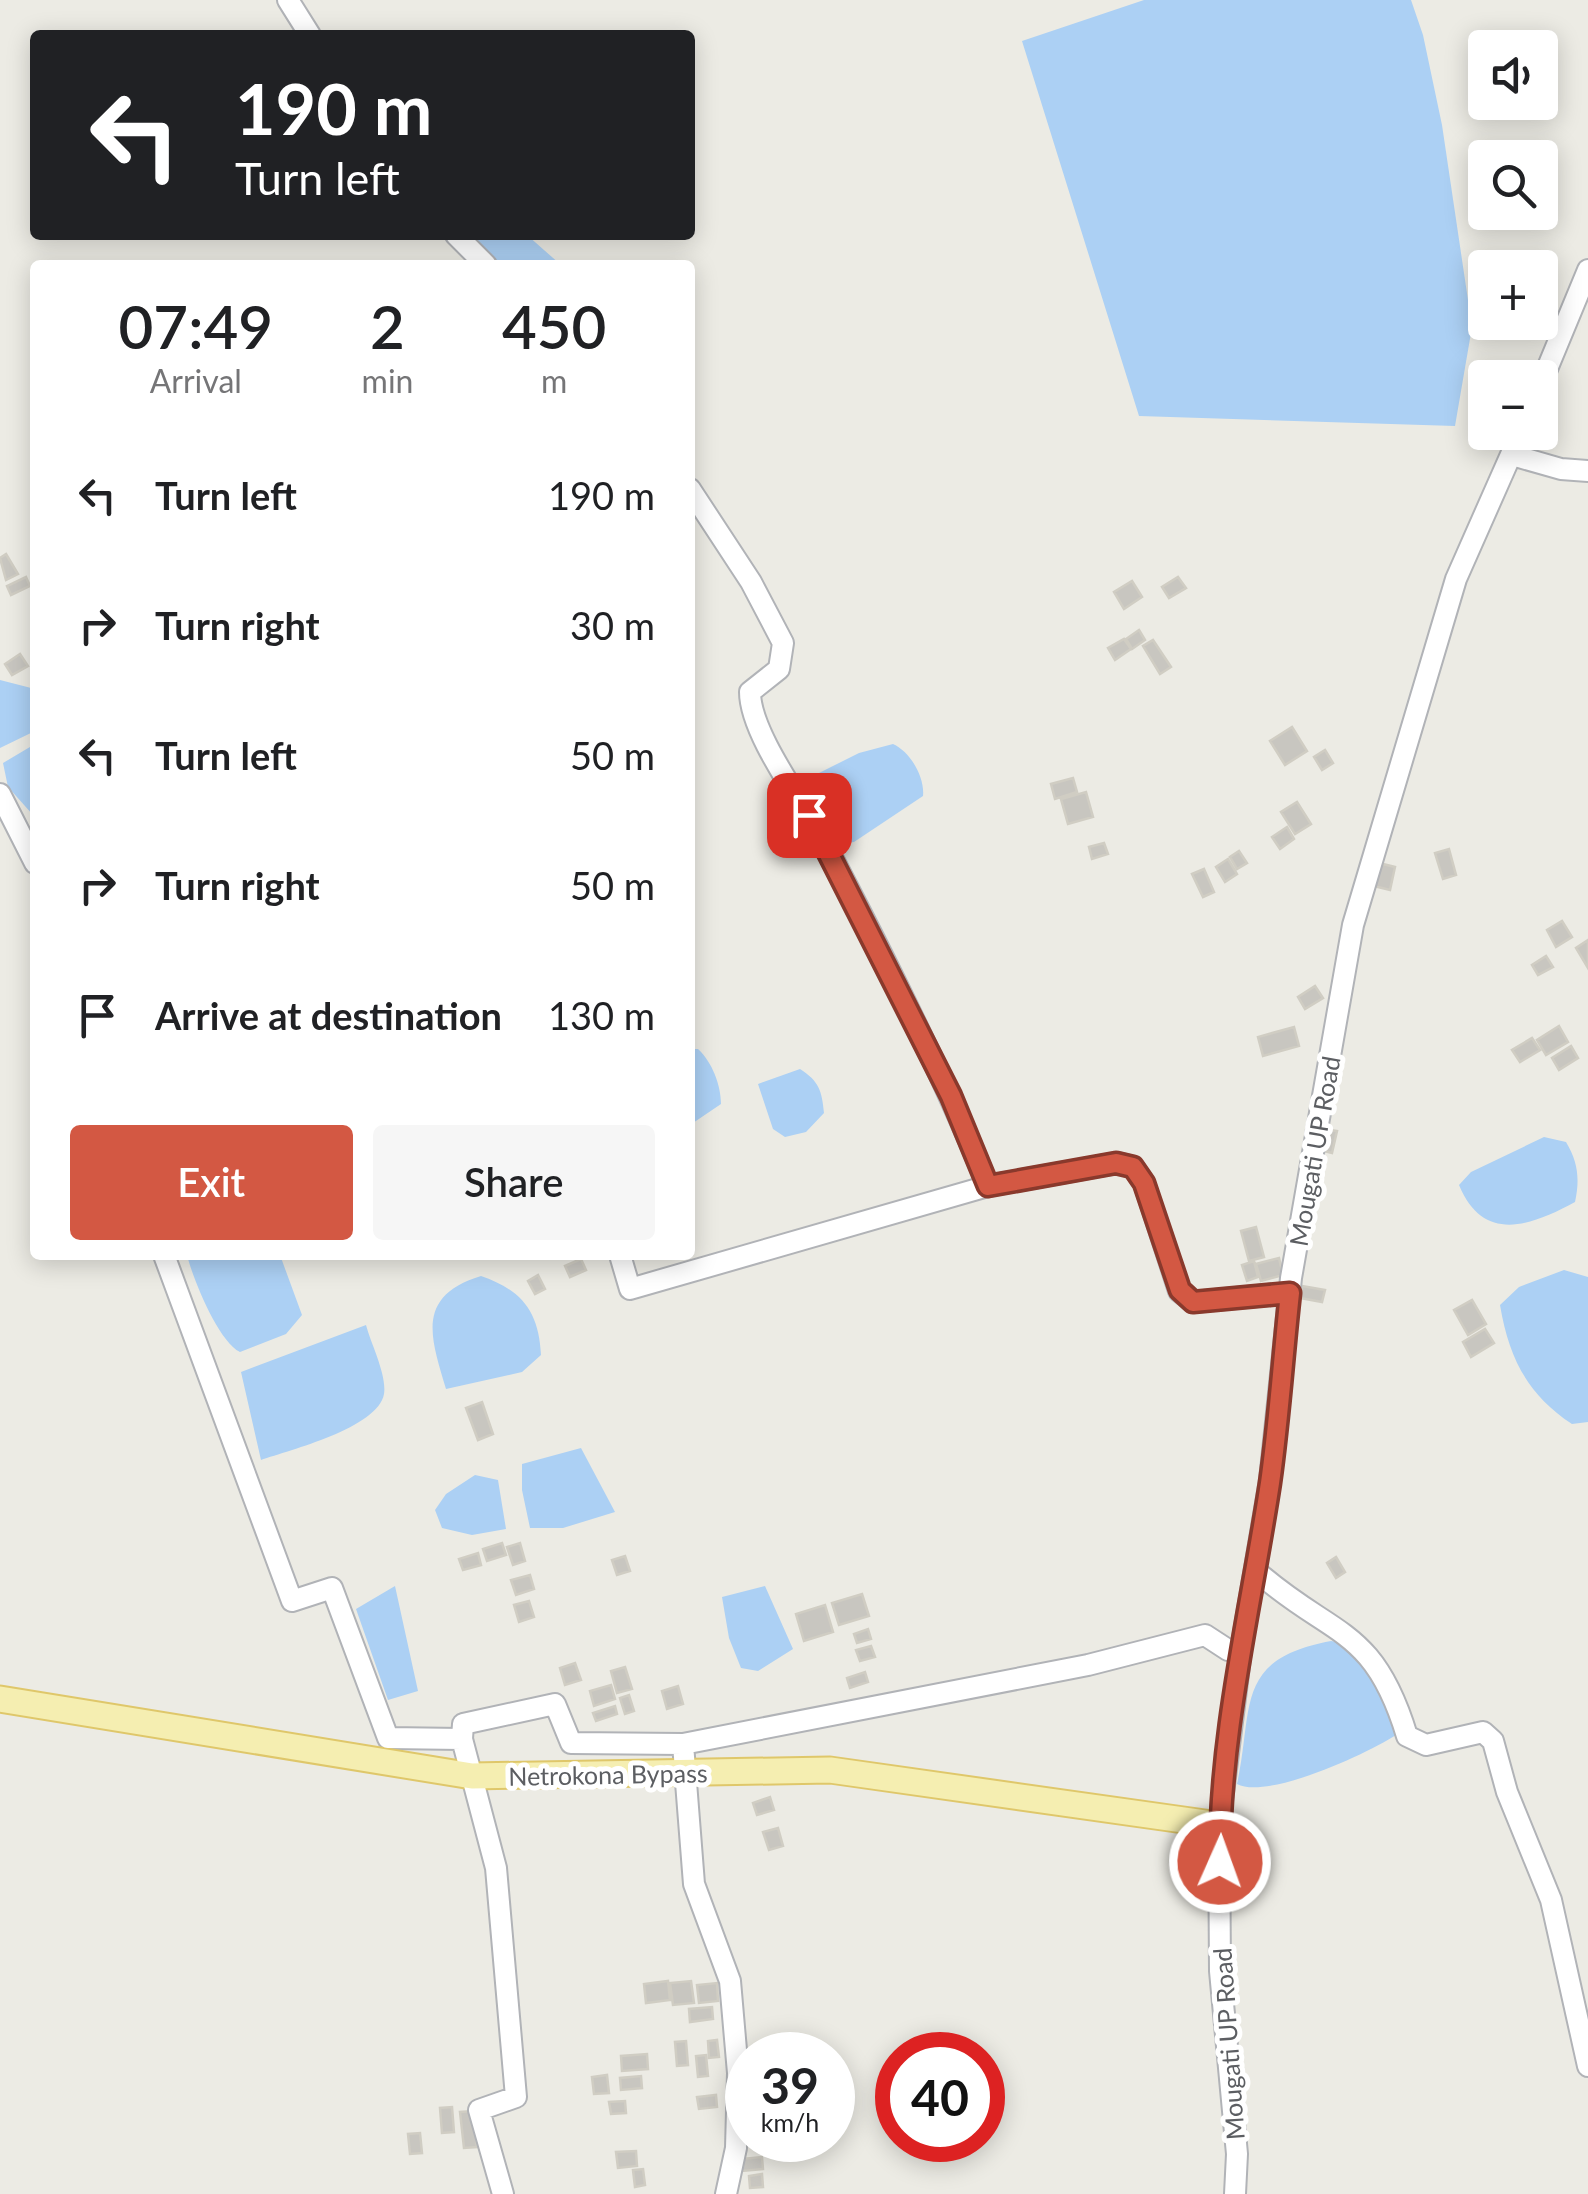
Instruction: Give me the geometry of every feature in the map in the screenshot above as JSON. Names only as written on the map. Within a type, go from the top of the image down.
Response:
[{"type":"main road","name":"Netrokona Bypass","points":[[0,1699],[472,1776],[830,1770],[1219,1825]]},
{"type":"street","points":[[288,0],[307,30]]},
{"type":"street","points":[[461,240],[481,260]]},
{"type":"street","points":[[1551,360],[1588,270]]},
{"type":"street","name":"Mougati UP Road","points":[[1236,2194],[1237,2154],[1220,1971],[1219,1825],[1270,1480],[1290,1293],[1353,925],[1456,579],[1514,450]]},
{"type":"street","points":[[1512,455],[1561,469],[1588,471]]},
{"type":"street","points":[[695,496],[752,582],[783,643],[779,669],[750,692],[764,735],[824,842],[951,1096],[988,1186]]},
{"type":"street","points":[[0,794],[30,853]]},
{"type":"street","points":[[621,1260],[630,1289],[988,1186],[1116,1163],[1133,1167],[1144,1183],[1180,1290],[1193,1302],[1290,1293]]},
{"type":"street","points":[[166,1260],[292,1601],[332,1588],[388,1738],[462,1739]]},
{"type":"street","points":[[1255,1570],[1293,1604],[1337,1626],[1371,1654],[1394,1690],[1408,1736],[1426,1745],[1484,1732],[1493,1741],[1507,1792],[1551,1900],[1588,2066]]},
{"type":"street","points":[[503,2194],[479,2110],[516,2097],[496,1868],[462,1739],[463,1724],[555,1704],[571,1743],[682,1744],[1088,1666],[1205,1635],[1228,1650],[1242,1650]]},
{"type":"street","points":[[682,1744],[694,1884],[730,1981],[738,2073],[736,2148],[726,2194]]},
{"type":"water","points":[[1144,0],[1411,0],[1423,35],[1442,125],[1468,300],[1470,340],[1455,426],[1139,416],[1022,41]]},
{"type":"water","points":[[469,240],[533,240],[555,260],[490,260]]},
{"type":"water","points":[[0,680],[30,688],[30,733],[0,748]]},
{"type":"water","points":[[893,744],[915,766],[923,796],[854,842],[842,843],[803,781],[859,753]]},
{"type":"water","points":[[30,747],[30,812],[8,787],[3,763]]},
{"type":"water","points":[[695,1049],[711,1067],[721,1104],[695,1122]]},
{"type":"water","points":[[800,1069],[818,1087],[824,1113],[806,1132],[785,1137],[773,1129],[758,1084]]},
{"type":"water","points":[[1544,1137],[1566,1142],[1570,1149],[1577,1171],[1575,1202],[1524,1223],[1509,1225],[1481,1216],[1459,1185],[1471,1172]]},
{"type":"water","points":[[189,1260],[282,1260],[302,1315],[286,1334],[240,1352],[223,1336]]},
{"type":"water","points":[[1564,1270],[1588,1277],[1588,1422],[1572,1424],[1543,1400],[1522,1373],[1500,1305],[1519,1287]]},
{"type":"water","points":[[481,1276],[507,1288],[526,1305],[537,1326],[541,1355],[522,1372],[446,1389],[433,1335],[437,1307],[460,1284]]},
{"type":"water","points":[[366,1325],[383,1378],[384,1394],[378,1406],[331,1436],[261,1460],[241,1372]]},
{"type":"water","points":[[581,1448],[615,1512],[563,1528],[530,1528],[522,1490],[522,1464]]},
{"type":"water","points":[[475,1475],[498,1480],[506,1529],[472,1535],[442,1528],[435,1510],[446,1494]]},
{"type":"water","points":[[395,1586],[418,1691],[388,1700],[356,1609]]},
{"type":"water","points":[[765,1586],[793,1649],[758,1671],[741,1668],[729,1638],[722,1597]]},
{"type":"water","points":[[1331,1641],[1357,1651],[1374,1671],[1397,1723],[1396,1735],[1341,1763],[1293,1781],[1270,1786],[1237,1784],[1248,1710],[1263,1674],[1277,1660]]},
{"type":"building","points":[[6,554],[18,574],[6,580],[0,558]]},
{"type":"building","points":[[26,577],[30,586],[11,595],[7,586]]},
{"type":"building","points":[[1178,577],[1186,588],[1169,598],[1162,587]]},
{"type":"building","points":[[1132,581],[1142,597],[1124,609],[1114,592]]},
{"type":"building","points":[[1139,630],[1145,640],[1132,649],[1126,639]]},
{"type":"building","points":[[1124,639],[1131,649],[1115,660],[1108,648]]},
{"type":"building","points":[[1153,640],[1171,667],[1160,674],[1143,646]]},
{"type":"building","points":[[20,654],[28,666],[12,675],[5,664]]},
{"type":"building","points":[[1292,727],[1307,751],[1285,765],[1270,741]]},
{"type":"building","points":[[1325,750],[1333,763],[1322,770],[1314,757]]},
{"type":"building","points":[[1073,778],[1077,792],[1055,799],[1051,784]]},
{"type":"building","points":[[1086,792],[1093,817],[1068,824],[1061,799]]},
{"type":"building","points":[[1297,802],[1311,824],[1295,834],[1281,812]]},
{"type":"building","points":[[1287,827],[1294,839],[1280,849],[1272,837]]},
{"type":"building","points":[[1104,843],[1108,854],[1092,859],[1089,847]]},
{"type":"building","points":[[1449,849],[1456,875],[1443,879],[1435,853]]},
{"type":"building","points":[[1239,851],[1247,863],[1237,869],[1230,857]]},
{"type":"building","points":[[1228,859],[1237,874],[1225,882],[1216,867]]},
{"type":"building","points":[[1379,863],[1395,867],[1390,890],[1374,886]]},
{"type":"building","points":[[1204,869],[1214,892],[1203,897],[1192,874]]},
{"type":"building","points":[[1562,921],[1572,937],[1556,947],[1547,930]]},
{"type":"building","points":[[1588,940],[1588,968],[1576,948]]},
{"type":"building","points":[[1546,956],[1553,967],[1538,975],[1532,965]]},
{"type":"building","points":[[1315,986],[1323,998],[1305,1009],[1298,997]]},
{"type":"building","points":[[1559,1026],[1568,1042],[1546,1055],[1537,1040]]},
{"type":"building","points":[[1294,1027],[1299,1046],[1263,1056],[1258,1037]]},
{"type":"building","points":[[1532,1038],[1540,1050],[1520,1062],[1512,1050]]},
{"type":"building","points":[[1571,1046],[1578,1058],[1559,1070],[1552,1058]]},
{"type":"building","points":[[1324,1129],[1337,1131],[1332,1153],[1320,1150]]},
{"type":"building","points":[[1256,1227],[1264,1257],[1249,1261],[1241,1231]]},
{"type":"building","points":[[1279,1258],[1283,1275],[1261,1281],[1256,1264]]},
{"type":"building","points":[[581,1260],[586,1270],[570,1277],[565,1266]]},
{"type":"building","points":[[1254,1261],[1258,1277],[1247,1281],[1242,1265]]},
{"type":"building","points":[[538,1275],[545,1289],[535,1294],[528,1281]]},
{"type":"building","points":[[1302,1286],[1325,1290],[1322,1302],[1300,1298]]},
{"type":"building","points":[[1472,1300],[1486,1324],[1468,1335],[1454,1310]]},
{"type":"building","points":[[1485,1329],[1494,1343],[1471,1357],[1463,1342]]},
{"type":"building","points":[[482,1402],[493,1434],[478,1440],[466,1408]]},
{"type":"building","points":[[502,1543],[506,1555],[487,1561],[483,1549]]},
{"type":"building","points":[[520,1543],[525,1561],[513,1565],[507,1547]]},
{"type":"building","points":[[478,1553],[481,1565],[463,1570],[459,1559]]},
{"type":"building","points":[[625,1556],[630,1571],[617,1575],[612,1560]]},
{"type":"building","points":[[1336,1557],[1345,1572],[1336,1578],[1327,1563]]},
{"type":"building","points":[[530,1575],[534,1589],[516,1595],[511,1580]]},
{"type":"building","points":[[862,1594],[869,1616],[839,1625],[832,1603]]},
{"type":"building","points":[[529,1601],[534,1617],[519,1622],[514,1605]]},
{"type":"building","points":[[825,1605],[833,1632],[804,1641],[796,1614]]},
{"type":"building","points":[[868,1629],[871,1639],[857,1643],[854,1634]]},
{"type":"building","points":[[871,1646],[875,1657],[860,1661],[856,1650]]},
{"type":"building","points":[[575,1663],[581,1680],[565,1685],[560,1668]]},
{"type":"building","points":[[625,1667],[632,1689],[617,1693],[611,1671]]},
{"type":"building","points":[[865,1672],[868,1682],[850,1688],[847,1678]]},
{"type":"building","points":[[611,1685],[615,1699],[594,1706],[590,1691]]},
{"type":"building","points":[[678,1686],[683,1704],[667,1709],[662,1691]]},
{"type":"building","points":[[629,1695],[634,1711],[625,1714],[620,1698]]},
{"type":"building","points":[[615,1706],[617,1714],[596,1721],[593,1713]]},
{"type":"building","points":[[770,1797],[774,1810],[757,1815],[753,1803]]},
{"type":"building","points":[[778,1828],[783,1846],[769,1850],[763,1832]]},
{"type":"building","points":[[668,1981],[670,2000],[646,2003],[644,1984]]},
{"type":"building","points":[[691,1981],[694,2003],[673,2005],[670,1983]]},
{"type":"building","points":[[717,1983],[718,2001],[699,2003],[697,1985]]},
{"type":"building","points":[[712,2007],[713,2019],[690,2022],[689,2009]]},
{"type":"building","points":[[717,2040],[719,2057],[709,2058],[708,2041]]},
{"type":"building","points":[[686,2041],[688,2065],[677,2066],[675,2042]]},
{"type":"building","points":[[647,2054],[648,2069],[622,2071],[621,2056]]},
{"type":"building","points":[[706,2055],[708,2076],[698,2077],[696,2056]]},
{"type":"building","points":[[607,2075],[609,2093],[594,2094],[592,2077]]},
{"type":"building","points":[[641,2076],[642,2088],[621,2090],[620,2078]]},
{"type":"building","points":[[716,2095],[717,2107],[699,2109],[697,2097]]},
{"type":"building","points":[[625,2101],[626,2113],[611,2114],[609,2102]]},
{"type":"building","points":[[452,2107],[454,2132],[442,2133],[440,2108]]},
{"type":"building","points":[[474,2111],[477,2147],[464,2148],[460,2112]]},
{"type":"building","points":[[420,2133],[422,2153],[410,2154],[408,2134]]},
{"type":"building","points":[[636,2151],[637,2166],[618,2168],[616,2152]]},
{"type":"building","points":[[740,2162],[762,2162],[763,2169],[742,2171]]},
{"type":"building","points":[[643,2169],[645,2185],[635,2187],[633,2170]]},
{"type":"building","points":[[762,2174],[763,2187],[750,2188],[749,2176]]},
{"type":"route","points":[[809,815],[951,1096],[988,1186],[1116,1163],[1133,1167],[1144,1183],[1180,1290],[1193,1302],[1290,1293],[1270,1480],[1219,1825],[1220,1862]]}]
